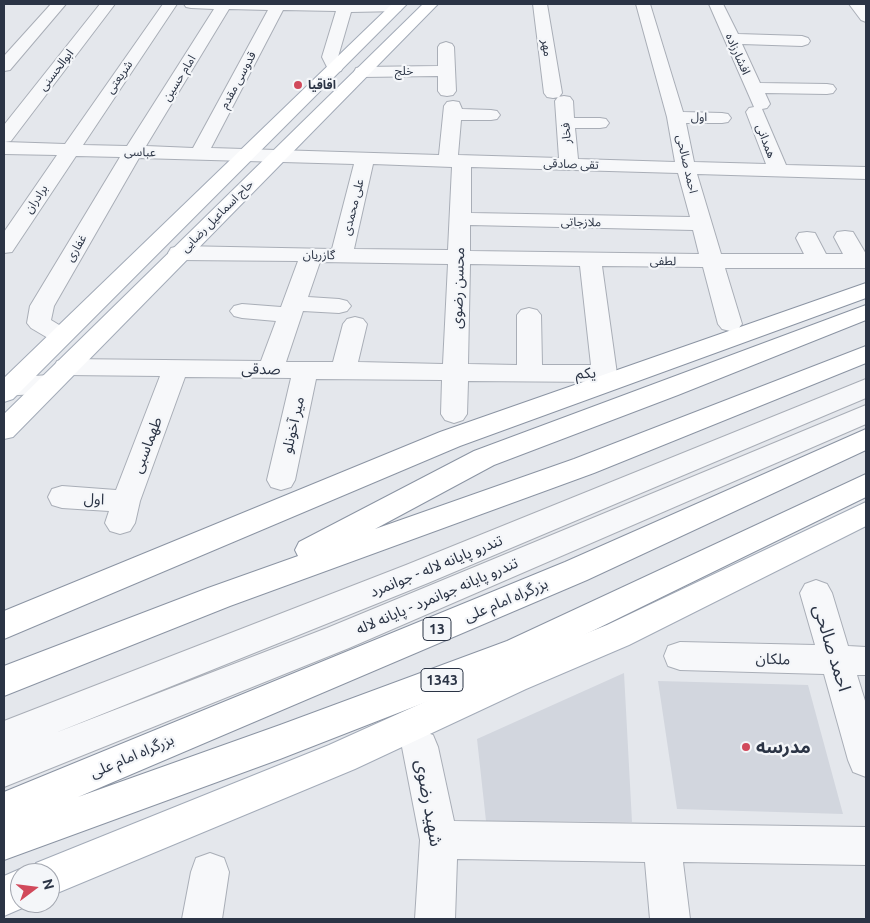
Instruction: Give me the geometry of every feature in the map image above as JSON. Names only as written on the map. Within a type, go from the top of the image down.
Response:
[{"type":"main road","name":"حاج اسماعیل رضایی","points":[[4,430],[276,156],[431,4]]},
{"type":"main road","name":"حاج اسماعیل رضایی","points":[[5,389],[62,336],[397,6]]},
{"type":"main road","points":[[4,625],[450,439],[866,290]]},
{"type":"main road","points":[[219,597],[484,458],[669,389],[866,312]]},
{"type":"main road","points":[[4,681],[219,597],[584,466],[866,354]]},
{"type":"main road","name":"بزرگراه امام علی","points":[[4,810],[576,571],[866,439]]},
{"type":"main road","name":"1343","points":[[4,841],[280,742],[519,651],[866,485]]},
{"type":"main road","points":[[60,873],[342,757],[514,678],[618,635],[866,513]]},
{"type":"street","points":[[4,66],[59,4]]},
{"type":"street","name":"ابوالحسنی","points":[[4,137],[108,4]]},
{"type":"street","name":"شریعتی","points":[[68,150],[170,4]]},
{"type":"street","points":[[191,4],[397,6]]},
{"type":"street","name":"امام حسین","points":[[133,152],[225,4]]},
{"type":"street","name":"مهر","points":[[540,4],[559,97]]},
{"type":"street","name":"احمد صالحی","points":[[643,4],[676,117],[686,168],[730,324]]},
{"type":"street","name":"افشارزاده","points":[[716,4],[753,88],[758,108]]},
{"type":"street","points":[[856,4],[866,17]]},
{"type":"street","name":"قدوسی مقدم","points":[[198,154],[278,5]]},
{"type":"street","points":[[335,67],[330,58],[345,5]]},
{"type":"street","points":[[794,26],[835,106]]},
{"type":"street","points":[[732,39],[802,41]]},
{"type":"street","points":[[446,47],[451,105],[491,115]]},
{"type":"street","name":"خلج","points":[[362,72],[447,71]]},
{"type":"street","points":[[753,88],[827,89]]},
{"type":"street","name":"فخار","points":[[559,97],[566,123],[569,164]]},
{"type":"street","name":"محسن رضوی","points":[[451,105],[460,219],[454,414]]},
{"type":"street","name":"همدانی","points":[[758,108],[778,170]]},
{"type":"street","name":"اول","points":[[676,117],[722,118]]},
{"type":"street","points":[[566,123],[600,123]]},
{"type":"street","name":"عباسی","points":[[4,148],[276,156]]},
{"type":"street","name":"برادران","points":[[4,247],[68,150]]},
{"type":"street","name":"غفاری","points":[[62,336],[39,323],[42,306],[133,152]]},
{"type":"street","name":"تقی صادقی","points":[[276,156],[866,173]]},
{"type":"street","name":"علی محمدی","points":[[341,256],[365,158]]},
{"type":"street","name":"ملازجاتی","points":[[460,219],[702,224]]},
{"type":"street","points":[[845,237],[862,261]]},
{"type":"street","points":[[807,238],[818,261]]},
{"type":"street","name":"گازریان","points":[[179,253],[459,258]]},
{"type":"street","points":[[271,370],[311,255]]},
{"type":"street","name":"لطفی","points":[[459,258],[862,261]]},
{"type":"street","name":"یکم","points":[[455,372],[604,374],[590,260]]},
{"type":"street","points":[[242,311],[339,306]]},
{"type":"street","points":[[529,315],[530,373]]},
{"type":"street","points":[[343,371],[356,324]]},
{"type":"street","name":"صدقی","points":[[5,389],[58,375],[176,368],[455,372]]},
{"type":"street","name":"طهماسبی","points":[[123,512],[176,368]]},
{"type":"street","name":"میر آخونلو","points":[[281,480],[306,370]]},
{"type":"street","name":"تندرو پایانه لاله - جوانمرد","points":[[4,737],[417,574],[866,388]]},
{"type":"street","name":"تندرو پایانه جوانمرد - پایانه لاله","points":[[4,770],[338,638],[866,414]]},
{"type":"street","name":"اول","points":[[62,498],[123,512]]},
{"type":"street","name":"احمد صالحی","points":[[816,593],[851,661],[866,760]]},
{"type":"street","name":"ملکان","points":[[680,656],[851,661]]},
{"type":"street","name":"شهید رضوی","points":[[420,747],[439,840],[435,919]]},
{"type":"street","points":[[439,840],[866,846]]},
{"type":"street","points":[[662,843],[670,919]]},
{"type":"street","points":[[202,919],[210,872]]},
{"type":"shaded area","points":[[624,673],[632,822],[486,821],[477,739]]},
{"type":"shaded area","name":"مدرسه","points":[[658,681],[808,685],[843,814],[677,809]]},
{"type":"place","name":"اقاقیا","points":[[298,85]]},
{"type":"place","name":"مدرسه","points":[[746,747]]}]
